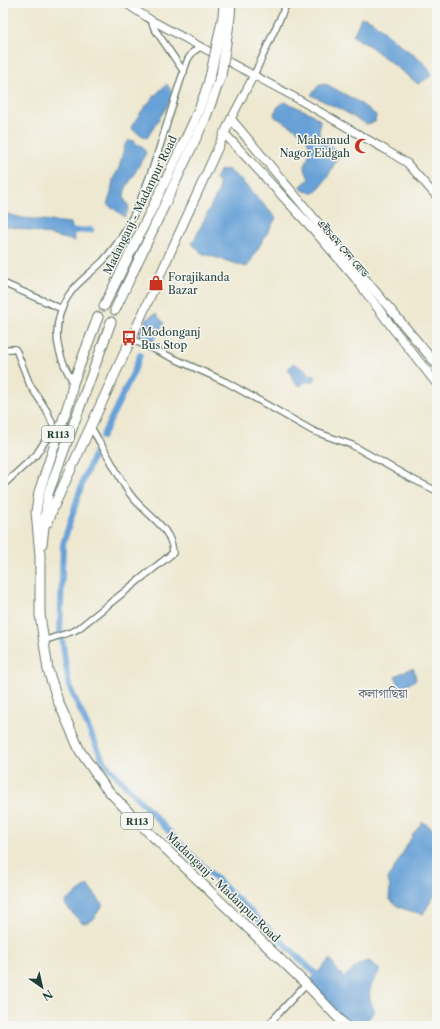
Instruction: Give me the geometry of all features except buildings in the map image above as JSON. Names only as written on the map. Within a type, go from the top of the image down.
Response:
[{"type":"main road","points":[[201,117],[223,16],[224,3]]},
{"type":"main road","points":[[201,117],[221,76],[231,3]]},
{"type":"main road","name":"Madanganj - Madanpur Road","points":[[104,306],[201,117]]},
{"type":"main road","name":"Madanganj - Madanpur Road","points":[[115,310],[201,117]]},
{"type":"main road","points":[[44,533],[53,508],[231,119]]},
{"type":"main road","name":"এইচএম সেন রোড","points":[[231,119],[437,366]]},
{"type":"main road","name":"এইচএম সেন রোড","points":[[224,133],[312,228],[356,279],[437,384]]},
{"type":"main road","name":"Madanganj - Madanpur Road","points":[[98,317],[73,383],[70,399],[39,492],[36,512],[40,555],[40,615],[48,670],[58,701],[80,751],[105,787],[138,822],[306,984],[346,1026]]},
{"type":"main road","name":"Madanganj - Madanpur Road","points":[[40,555],[48,494],[111,322]]},
{"type":"street","points":[[124,3],[151,20],[315,109],[407,163],[437,196]]},
{"type":"street","points":[[231,119],[254,75],[287,3]]},
{"type":"street","points":[[151,20],[154,28],[184,72]]},
{"type":"street","points":[[73,383],[61,359],[57,342],[57,326],[64,302],[75,285],[110,253],[129,224],[160,148],[188,58],[200,47]]},
{"type":"street","points":[[3,283],[62,309]]},
{"type":"street","points":[[131,339],[226,382],[313,431],[352,445],[410,478],[437,491]]},
{"type":"street","points":[[3,350],[10,348],[17,352],[30,385],[47,411],[54,427],[36,455],[3,485]]},
{"type":"street","points":[[43,640],[79,628],[173,553],[173,549],[163,526],[120,481],[114,466],[91,427]]},
{"type":"street","points":[[267,1026],[306,984]]},
{"type":"water","points":[[361,18],[367,18],[376,24],[390,37],[423,62],[431,72],[430,77],[418,84],[371,47],[353,36]]},
{"type":"water","points":[[167,84],[174,95],[147,138],[134,131],[131,127],[147,104]]},
{"type":"water","points":[[320,84],[328,85],[357,101],[376,115],[375,122],[367,124],[311,95]]},
{"type":"water","points":[[285,102],[310,113],[320,120],[319,135],[340,153],[327,178],[316,192],[305,191],[300,187],[309,179],[304,167],[308,157],[308,141],[298,131],[275,117],[274,113],[280,104]]},
{"type":"water","points":[[129,140],[142,146],[146,153],[125,190],[124,198],[129,207],[125,217],[107,204],[111,193],[113,179],[119,168],[125,144]]},
{"type":"water","points":[[227,169],[240,179],[276,218],[247,267],[201,253],[192,244],[219,190],[219,184],[215,179],[220,171]]},
{"type":"water","points":[[3,213],[23,218],[71,223],[75,241],[24,229],[3,226]]},
{"type":"water","points":[[156,314],[164,323],[153,341],[148,341],[138,335],[149,317]]},
{"type":"water","points":[[293,363],[308,372],[308,375],[310,376],[312,374],[316,377],[313,382],[305,382],[300,386],[294,382],[290,371],[287,371]]},
{"type":"water","points":[[410,669],[414,669],[416,680],[400,687],[395,676]]},
{"type":"water","points":[[423,822],[437,832],[437,891],[423,914],[404,909],[392,902],[389,898],[390,888],[388,879],[414,833]]},
{"type":"water","points":[[88,885],[103,905],[93,919],[85,923],[81,922],[65,905],[66,901]]},
{"type":"water","points":[[330,959],[344,977],[359,964],[369,961],[380,970],[370,990],[370,999],[375,1011],[362,1026],[350,1026],[308,983]]},
{"type":"waterway","points":[[65,230],[91,230]]},
{"type":"waterway","points":[[102,437],[134,371],[140,355]]},
{"type":"waterway","points":[[60,633],[63,544],[84,478],[96,450]]},
{"type":"waterway","points":[[62,639],[69,686],[104,762],[188,852],[321,979]]},
{"type":"waterway","points":[[361,1018],[370,1026]]},
{"type":"place","name":"Mahamud Nagor Eidgah","points":[[362,146]]},
{"type":"place","name":"Forajikanda Bazar","points":[[156,283]]},
{"type":"place","name":"Modonganj Bus Stop","points":[[129,338]]},
{"type":"district","name":"কলাগাছিয়া","points":[[383,693]]}]
